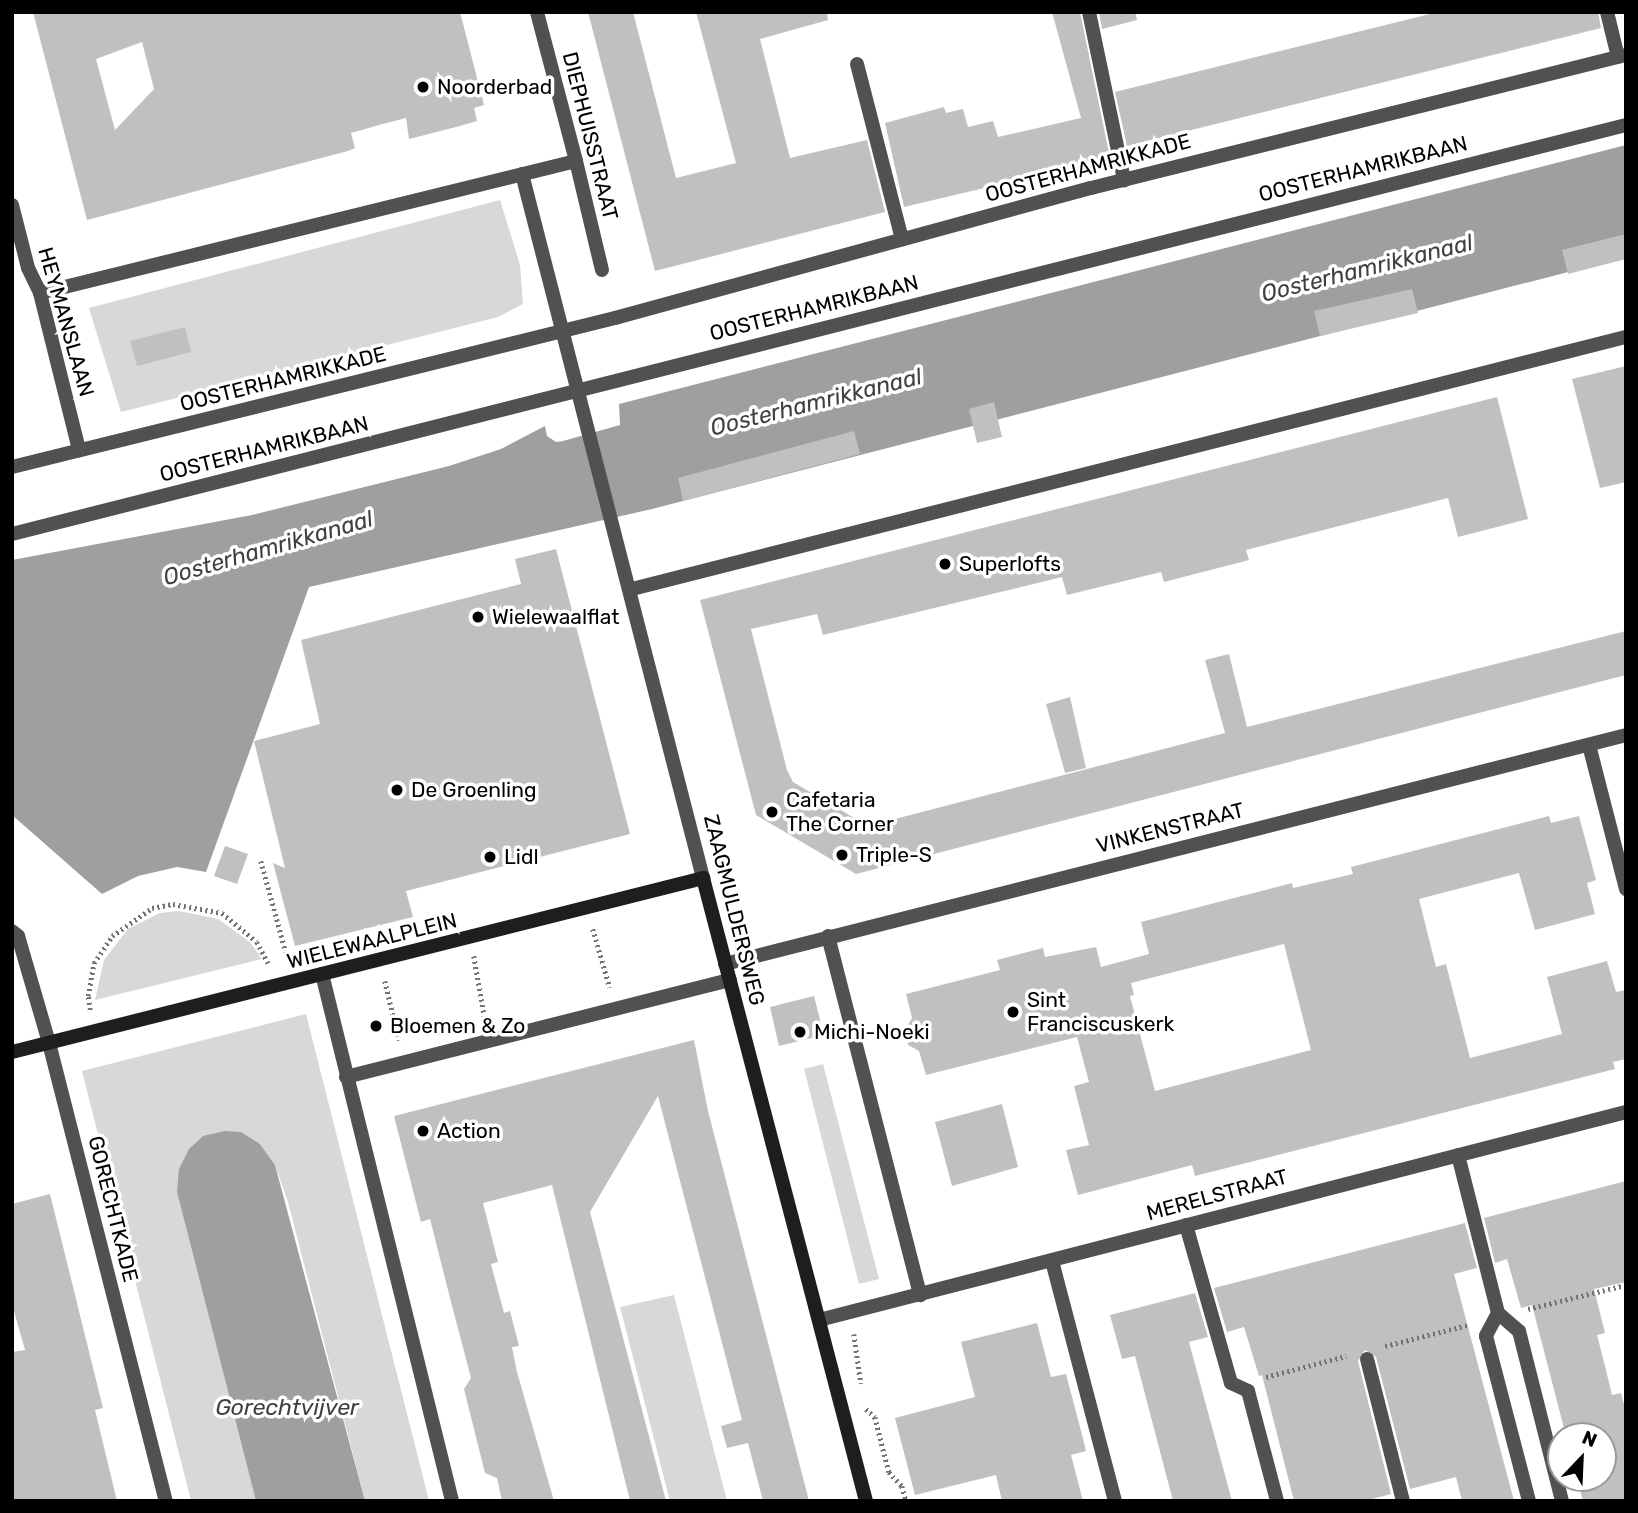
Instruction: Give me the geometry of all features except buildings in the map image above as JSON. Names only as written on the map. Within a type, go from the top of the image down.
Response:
[{"type":"street","name":"DIEPHUISSTRAAT","points":[[537,12],[602,270]]},
{"type":"street","points":[[1089,12],[1124,180]]},
{"type":"street","points":[[1607,12],[1622,56]]},
{"type":"street","name":"OOSTERHAMRIKKADE","points":[[12,467],[564,329],[1124,180],[1622,56]]},
{"type":"street","points":[[857,64],[902,239]]},
{"type":"street","name":"OOSTERHAMRIKBAAN","points":[[12,534],[1626,125]]},
{"type":"street","points":[[40,293],[576,161]]},
{"type":"street","points":[[522,174],[564,329]]},
{"type":"street","name":"HEYMANSLAAN","points":[[12,205],[28,268],[40,293],[79,450]]},
{"type":"street","name":"ZAAGMULDERSWEG","points":[[564,329],[725,964],[866,1501]]},
{"type":"street","points":[[632,589],[1626,337]]},
{"type":"street","name":"VINKENSTRAAT","points":[[725,964],[1626,736]]},
{"type":"street","points":[[1590,745],[1626,890]]},
{"type":"street","name":"WIELEWAALPLEIN","points":[[12,1052],[703,878]]},
{"type":"street","name":"GORECHTKADE","points":[[12,931],[49,1043],[166,1501]]},
{"type":"street","points":[[828,936],[920,1296]]},
{"type":"street","points":[[322,974],[452,1501]]},
{"type":"street","points":[[346,1077],[403,1060],[730,980]]},
{"type":"street","name":"MERELSTRAAT","points":[[819,1320],[1626,1112]]},
{"type":"street","points":[[1458,1155],[1500,1314],[1520,1331],[1562,1501]]},
{"type":"street","points":[[1186,1225],[1231,1383],[1248,1391],[1277,1501]]},
{"type":"street","points":[[1052,1261],[1115,1501]]},
{"type":"street","points":[[1500,1314],[1486,1336],[1530,1501]]},
{"type":"street","points":[[1367,1359],[1403,1501]]},
{"type":"path","points":[[261,861],[294,981]]},
{"type":"path","points":[[94,1031],[88,996],[94,963],[112,936],[152,908],[201,906],[241,925],[267,956],[275,986]]},
{"type":"path","points":[[587,908],[615,1008]]},
{"type":"path","points":[[471,938],[488,1039]]},
{"type":"path","points":[[380,959],[403,1060]]},
{"type":"path","points":[[1500,1314],[1626,1285]]},
{"type":"path","points":[[851,1312],[860,1388]]},
{"type":"path","points":[[863,1398],[875,1417],[889,1472],[902,1486],[906,1501]]},
{"type":"shaded area","points":[[500,200],[520,265],[523,304],[498,317],[121,412],[89,308]]},
{"type":"shaded area","points":[[179,911],[218,919],[250,942],[262,959],[95,1000],[104,960],[128,929],[160,913]]},
{"type":"shaded area","points":[[306,1014],[429,1501],[365,1501],[288,1202],[275,1165],[260,1144],[177,1192],[256,1501],[191,1501],[82,1071]]},
{"type":"shaded area","points":[[823,1064],[879,1279],[859,1284],[804,1069]]},
{"type":"shaded area","points":[[674,1295],[727,1501],[670,1501],[620,1307]]},
{"type":"water","name":"Oosterhamrikkanaal","points":[[1626,145],[1626,257],[652,509],[309,587],[206,872],[177,867],[138,876],[102,894],[12,815],[12,560],[252,515],[449,466],[501,449],[545,426],[547,436],[556,442],[563,441],[620,425],[619,404]]},
{"type":"water","name":"Gorechtvijver","points":[[225,1131],[241,1132],[260,1144],[275,1165],[365,1501],[256,1501],[177,1192],[179,1169],[189,1149],[203,1136]]},
{"type":"place","name":"Noorderbad","points":[[423,87]]},
{"type":"place","name":"Superlofts","points":[[945,564]]},
{"type":"place","name":"Wielewaalflat","points":[[478,617]]},
{"type":"place","name":"De Groenling","points":[[397,790]]},
{"type":"place","name":"Cafetaria The Corner","points":[[772,812]]},
{"type":"place","name":"Triple-S","points":[[842,855]]},
{"type":"place","name":"Lidl","points":[[490,857]]},
{"type":"place","name":"Sint Franciscuskerk","points":[[1013,1012]]},
{"type":"place","name":"Bloemen & Zo","points":[[376,1026]]},
{"type":"place","name":"Michi-Noeki","points":[[800,1032]]},
{"type":"place","name":"Action","points":[[423,1131]]}]
